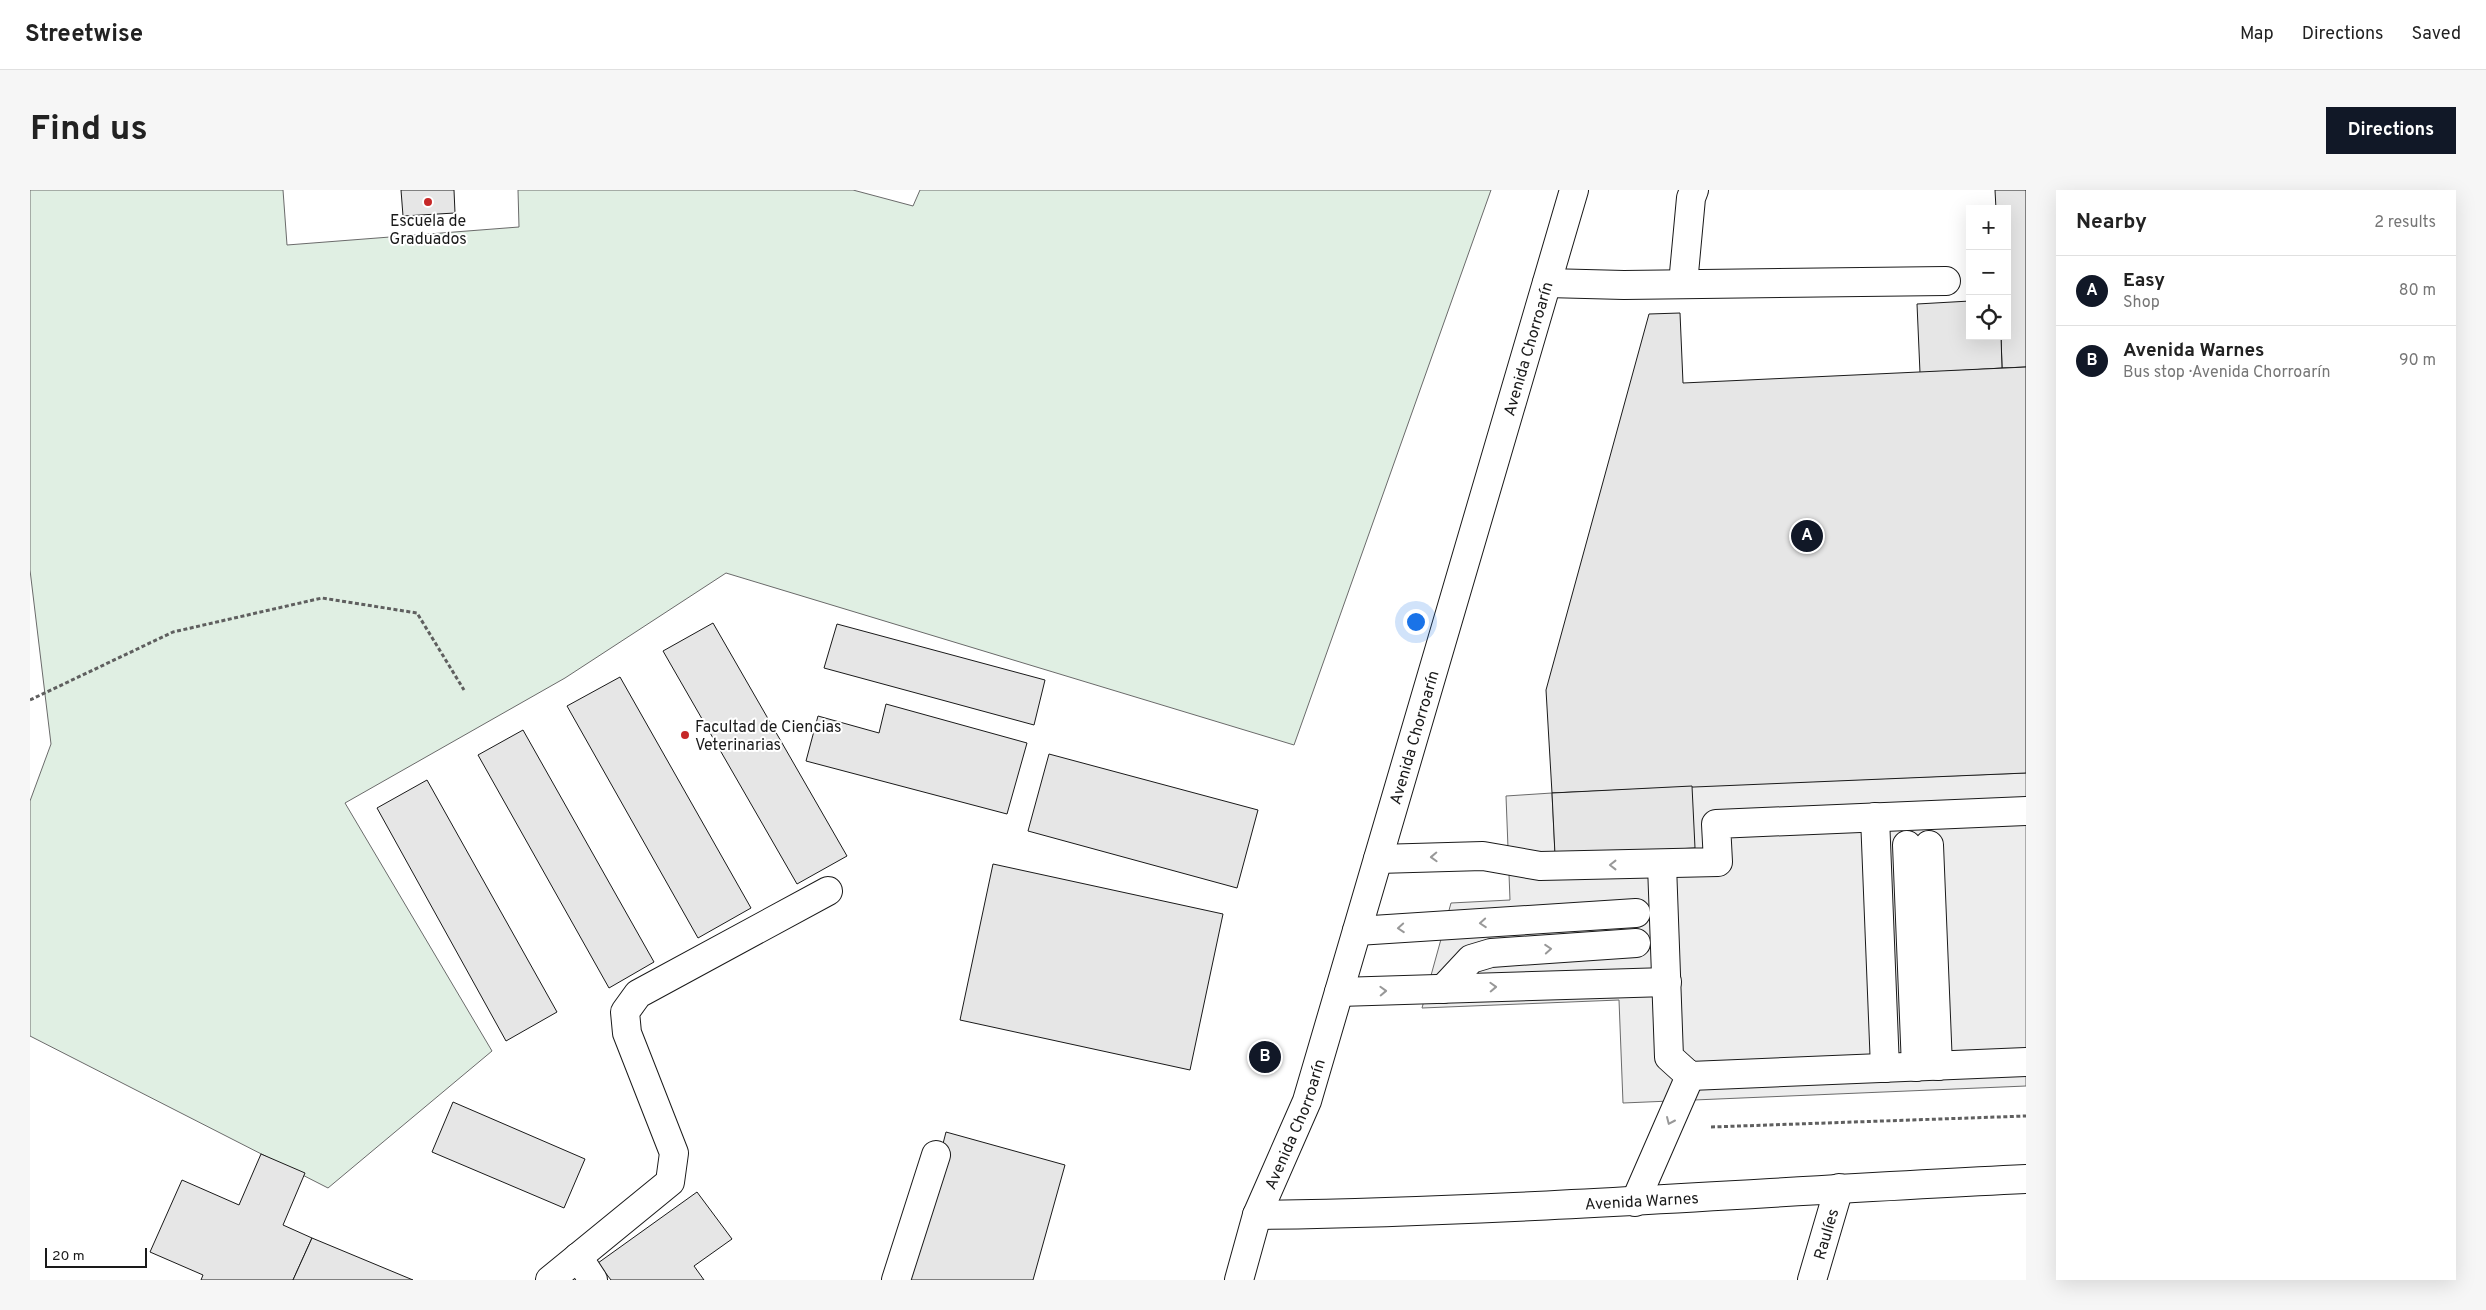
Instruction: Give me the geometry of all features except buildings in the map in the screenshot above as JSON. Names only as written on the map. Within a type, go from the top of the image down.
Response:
[{"type":"main road","name":"Avenida Chorroarín","points":[[1239,1280],[1257,1215],[1307,1101],[1574,190]]},
{"type":"main road","points":[[1683,284],[1691,198],[1694,190]]},
{"type":"main road","points":[[1547,283],[1683,284],[1946,281]]},
{"type":"main road","points":[[1378,859],[1483,856],[1540,866],[1662,865],[1718,862],[1716,824],[2026,811]]},
{"type":"main road","points":[[1875,817],[1885,1068]]},
{"type":"main road","points":[[1918,845],[1927,1066]]},
{"type":"main road","points":[[1662,865],[1669,1056],[1690,1076],[2026,1062]]},
{"type":"main road","points":[[550,1280],[670,1182],[674,1153],[627,1033],[625,1012],[638,994],[828,890]]},
{"type":"main road","points":[[1357,931],[1636,913]]},
{"type":"main road","points":[[1442,988],[1471,959],[1491,953],[1636,943]]},
{"type":"main road","points":[[1339,992],[1667,982]]},
{"type":"main road","points":[[1636,1202],[1690,1076]]},
{"type":"main road","points":[[896,1280],[936,1155]]},
{"type":"main road","name":"Avenida Warnes","points":[[1257,1215],[1338,1214],[1636,1202],[1839,1188],[2026,1179]]},
{"type":"main road","name":"Raulíes","points":[[1812,1280],[1839,1188]]},
{"type":"main road","points":[[578,1257],[593,1280]]},
{"type":"path","points":[[30,700],[173,632],[322,598],[417,613],[464,690]]},
{"type":"path","points":[[1710,1127],[2026,1116]]},
{"type":"green space","points":[[30,190],[283,190],[287,245],[519,227],[518,190],[853,190],[913,206],[920,190],[1491,190],[1294,745],[726,573],[565,678],[345,803],[492,1051],[328,1188],[30,1036],[30,801],[51,744],[30,570]]},
{"type":"shaded area","points":[[2026,773],[2026,1086],[1623,1103],[1619,1000],[1422,1008],[1451,903],[1510,900],[1506,796],[1552,793],[1555,854],[1692,786]]},
{"type":"place","name":"Escuela de Graduados","points":[[428,202]]},
{"type":"place","name":"Easy","points":[[1807,536]]},
{"type":"place","name":"Facultad de Ciencias Veterinarias","points":[[685,735]]},
{"type":"place","name":"Avenida Warnes","points":[[1265,1057]]}]
